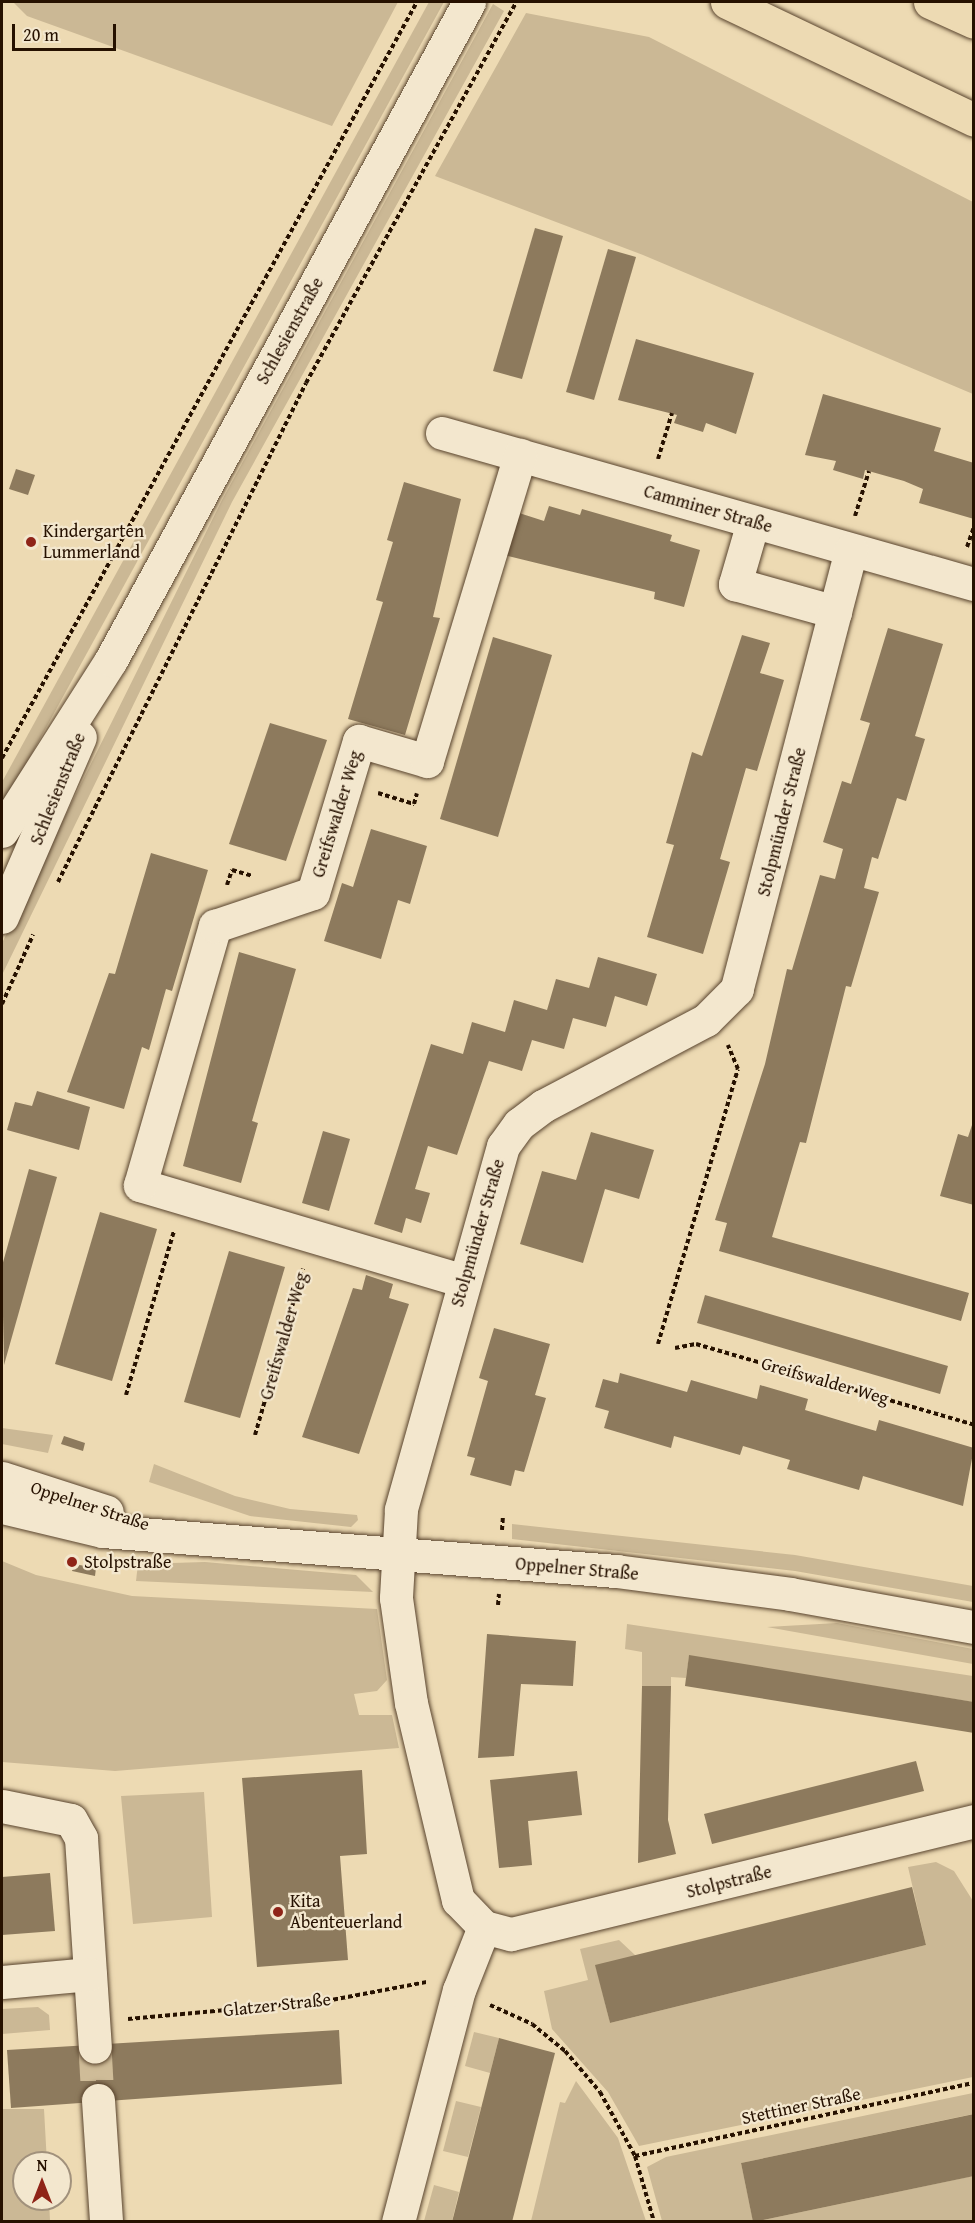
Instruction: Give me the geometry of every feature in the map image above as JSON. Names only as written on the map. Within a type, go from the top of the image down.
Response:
[{"type":"highway","points":[[727,2],[974,120]]},
{"type":"highway","points":[[930,2],[974,22]]},
{"type":"street","name":"Schlesienstraße","points":[[2,831],[111,660],[469,2]]},
{"type":"street","name":"Camminer Straße","points":[[442,433],[974,584]]},
{"type":"street","name":"Greifswalder Weg","points":[[464,1281],[140,1185],[215,926],[313,893],[359,741],[427,761],[520,455]]},
{"type":"street","points":[[753,522],[735,584],[835,612]]},
{"type":"street","name":"Stolpmünder Straße","points":[[399,1555],[401,1510],[503,1146],[519,1124],[706,1020],[737,989],[851,549]]},
{"type":"street","name":"Schlesienstraße","points":[[2,917],[111,660]]},
{"type":"street","name":"Oppelner Straße","points":[[2,1478],[178,1535]]},
{"type":"street","name":"Oppelner Straße","points":[[2,1507],[103,1531],[178,1535],[399,1555],[616,1571],[974,1627]]},
{"type":"street","points":[[398,2222],[459,1990],[484,1927],[459,1900],[411,1703],[396,1598],[399,1555]]},
{"type":"street","points":[[2,1806],[71,1820],[81,1838],[94,2034]]},
{"type":"street","name":"Stolpstraße","points":[[484,1927],[511,1934],[974,1821]]},
{"type":"street","points":[[2,1982],[90,1974]]},
{"type":"street","points":[[98,2100],[106,2222]]},
{"type":"path","points":[[2,758],[417,2]]},
{"type":"path","points":[[56,886],[306,383],[516,2]]},
{"type":"path","points":[[662,448],[672,413]]},
{"type":"path","points":[[859,503],[869,471]]},
{"type":"path","points":[[2,1004],[36,929]]},
{"type":"path","points":[[658,1344],[738,1069],[731,1049],[706,1020]]},
{"type":"path","points":[[126,1395],[184,1198]]},
{"type":"path","name":"Greifswalder Weg","points":[[255,1435],[313,1237]]},
{"type":"path","name":"Greifswalder Weg","points":[[675,1348],[696,1344],[974,1425]]},
{"type":"path","name":"Glatzer Straße","points":[[94,2034],[326,2001],[431,1982],[459,1990],[532,2024],[565,2050],[600,2092],[635,2156],[654,2222]]},
{"type":"path","name":"Stettiner Straße","points":[[635,2156],[974,2083]]},
{"type":"shaded area","points":[[13,2],[398,2],[332,126],[27,16]]},
{"type":"shaded area","points":[[429,2],[444,2],[2,808],[2,782]]},
{"type":"shaded area","points":[[493,4],[504,11],[232,502],[2,975],[2,943],[222,500]]},
{"type":"shaded area","points":[[526,13],[649,37],[973,202],[973,394],[643,255],[435,176]]},
{"type":"shaded area","points":[[2,1428],[53,1435],[48,1453],[2,1444]]},
{"type":"shaded area","points":[[154,1464],[235,1496],[290,1509],[357,1515],[358,1520],[351,1527],[250,1516],[149,1482]]},
{"type":"shaded area","points":[[512,1524],[795,1555],[973,1586],[973,1602],[795,1571],[512,1539]]},
{"type":"shaded area","points":[[2,1561],[36,1575],[132,1596],[377,1609],[387,1680],[377,1691],[354,1694],[359,1715],[392,1715],[399,1748],[115,1771],[2,1762]]},
{"type":"shaded area","points":[[205,1562],[356,1575],[373,1592],[136,1581],[138,1564]]},
{"type":"shaded area","points":[[837,1623],[973,1649],[973,1664],[767,1627]]},
{"type":"shaded area","points":[[627,1624],[973,1676],[973,1702],[689,1656],[686,1678],[671,1677],[671,1686],[642,1686],[642,1652],[625,1649]]},
{"type":"shaded area","points":[[204,1792],[212,1917],[133,1924],[121,1796]]},
{"type":"shaded area","points":[[936,1862],[954,1871],[973,1901],[973,2077],[639,2146],[608,2092],[552,2029],[544,1991],[588,1980],[580,1949],[619,1940],[636,1956],[596,1966],[610,2023],[926,1945],[908,1867]]},
{"type":"shaded area","points":[[38,2007],[49,2015],[50,2030],[2,2034],[2,2009]]},
{"type":"shaded area","points":[[474,2032],[499,2038],[490,2073],[465,2066]]},
{"type":"shaded area","points":[[576,2081],[618,2138],[646,2221],[531,2221],[560,2102],[565,2103]]},
{"type":"shaded area","points":[[973,2093],[973,2114],[741,2163],[753,2221],[662,2221],[647,2167],[666,2157]]},
{"type":"shaded area","points":[[456,2101],[481,2107],[468,2157],[443,2151]]},
{"type":"shaded area","points":[[2,2109],[44,2109],[46,2151],[12,2151],[12,2211],[50,2211],[50,2221],[2,2221]]},
{"type":"shaded area","points":[[973,2176],[973,2221],[758,2221],[845,2203]]},
{"type":"shaded area","points":[[434,2185],[459,2192],[452,2221],[424,2221]]},
{"type":"building","points":[[535,228],[563,236],[522,379],[493,371]]},
{"type":"building","points":[[608,249],[636,257],[594,400],[566,392]]},
{"type":"building","points":[[636,339],[754,373],[736,434],[706,423],[703,432],[674,423],[677,415],[618,400]]},
{"type":"building","points":[[823,394],[941,428],[934,451],[974,463],[974,519],[919,503],[923,489],[904,481],[865,470],[863,479],[833,470],[836,461],[805,455]]},
{"type":"building","points":[[16,469],[35,475],[28,495],[9,489]]},
{"type":"building","points":[[404,482],[461,499],[433,617],[440,618],[405,735],[348,719],[383,602],[376,600],[393,542],[387,540]]},
{"type":"building","points":[[549,506],[580,515],[582,509],[672,535],[670,541],[700,550],[684,607],[654,599],[655,592],[504,555],[516,512],[544,521]]},
{"type":"building","points":[[888,628],[943,644],[915,736],[925,739],[906,801],[897,798],[878,859],[872,857],[864,888],[879,892],[851,987],[846,986],[806,1143],[800,1142],[772,1237],[969,1293],[961,1321],[719,1251],[727,1223],[715,1220],[765,1064],[787,969],[792,970],[820,875],[835,879],[843,849],[823,842],[842,781],[851,784],[870,723],[860,720]]},
{"type":"building","points":[[742,635],[770,643],[760,673],[784,680],[757,771],[746,768],[720,859],[730,862],[703,954],[647,937],[674,845],[666,843],[692,752],[702,756]]},
{"type":"building","points":[[493,637],[552,655],[498,837],[440,819]]},
{"type":"building","points":[[270,723],[327,740],[286,861],[229,844]]},
{"type":"building","points":[[371,829],[427,846],[410,904],[398,900],[381,959],[324,941],[342,883],[353,887]]},
{"type":"building","points":[[151,853],[208,870],[172,991],[166,989],[149,1050],[142,1047],[124,1109],[67,1092],[109,973],[115,974]]},
{"type":"building","points":[[239,952],[296,969],[252,1121],[258,1123],[241,1183],[183,1166]]},
{"type":"building","points":[[598,957],[657,974],[647,1006],[615,996],[606,1027],[573,1018],[564,1049],[532,1040],[522,1071],[489,1061],[457,1155],[428,1146],[415,1189],[430,1193],[421,1223],[406,1218],[402,1233],[374,1224],[431,1044],[463,1054],[472,1022],[505,1032],[514,1000],[547,1010],[556,979],[589,988]]},
{"type":"building","points":[[37,1091],[90,1107],[79,1150],[7,1130],[15,1102],[32,1106]]},
{"type":"building","points":[[974,1119],[974,1205],[940,1196],[958,1134],[968,1137]]},
{"type":"building","points":[[323,1131],[350,1139],[329,1211],[302,1203]]},
{"type":"building","points":[[591,1132],[654,1150],[639,1199],[605,1189],[583,1263],[520,1244],[542,1171],[576,1180]]},
{"type":"building","points":[[29,1169],[57,1177],[4,1365],[2,1266]]},
{"type":"building","points":[[100,1212],[157,1229],[112,1381],[55,1364]]},
{"type":"building","points":[[229,1251],[285,1267],[240,1418],[184,1402]]},
{"type":"building","points":[[366,1275],[393,1284],[389,1298],[409,1304],[359,1454],[302,1437],[353,1288],[362,1290]]},
{"type":"building","points":[[705,1295],[948,1366],[940,1394],[697,1323]]},
{"type":"building","points":[[494,1328],[550,1344],[535,1395],[546,1398],[524,1472],[515,1470],[511,1486],[470,1475],[475,1458],[467,1456],[488,1381],[479,1378]]},
{"type":"building","points":[[620,1373],[687,1392],[691,1380],[757,1399],[760,1385],[808,1399],[805,1410],[852,1424],[876,1431],[879,1420],[974,1448],[963,1506],[863,1476],[859,1490],[787,1469],[790,1460],[743,1446],[740,1455],[674,1436],[671,1448],[604,1428],[609,1411],[595,1407],[603,1379],[618,1383]]},
{"type":"building","points":[[64,1436],[85,1443],[83,1451],[61,1444]]},
{"type":"building","points":[[74,1564],[96,1568],[95,1576],[72,1571]]},
{"type":"building","points":[[487,1634],[576,1641],[573,1686],[521,1684],[514,1756],[478,1758]]},
{"type":"building","points":[[689,1655],[974,1702],[974,1733],[685,1686]]},
{"type":"building","points":[[642,1686],[671,1686],[668,1820],[676,1854],[638,1863]]},
{"type":"building","points":[[916,1761],[924,1791],[712,1844],[704,1814]]},
{"type":"building","points":[[362,1770],[367,1854],[340,1856],[348,1960],[257,1967],[242,1778]]},
{"type":"building","points":[[577,1771],[582,1815],[528,1821],[532,1865],[499,1868],[490,1780]]},
{"type":"building","points":[[50,1873],[55,1931],[2,1935],[2,1877]]},
{"type":"building","points":[[912,1887],[926,1945],[610,2023],[595,1965]]},
{"type":"building","points":[[339,2030],[342,2084],[11,2108],[7,2050]]},
{"type":"building","points":[[499,2038],[555,2053],[512,2222],[452,2222]]},
{"type":"building","points":[[974,2114],[974,2176],[753,2222],[741,2163]]},
{"type":"tunnel","points":[[95,2047],[98,2100]]},
{"type":"place","name":"Kindergarten Lummerland","points":[[31,542]]},
{"type":"place","name":"Stolpstraße","points":[[72,1562]]},
{"type":"place","name":"Kita Abenteuerland","points":[[278,1912]]}]
